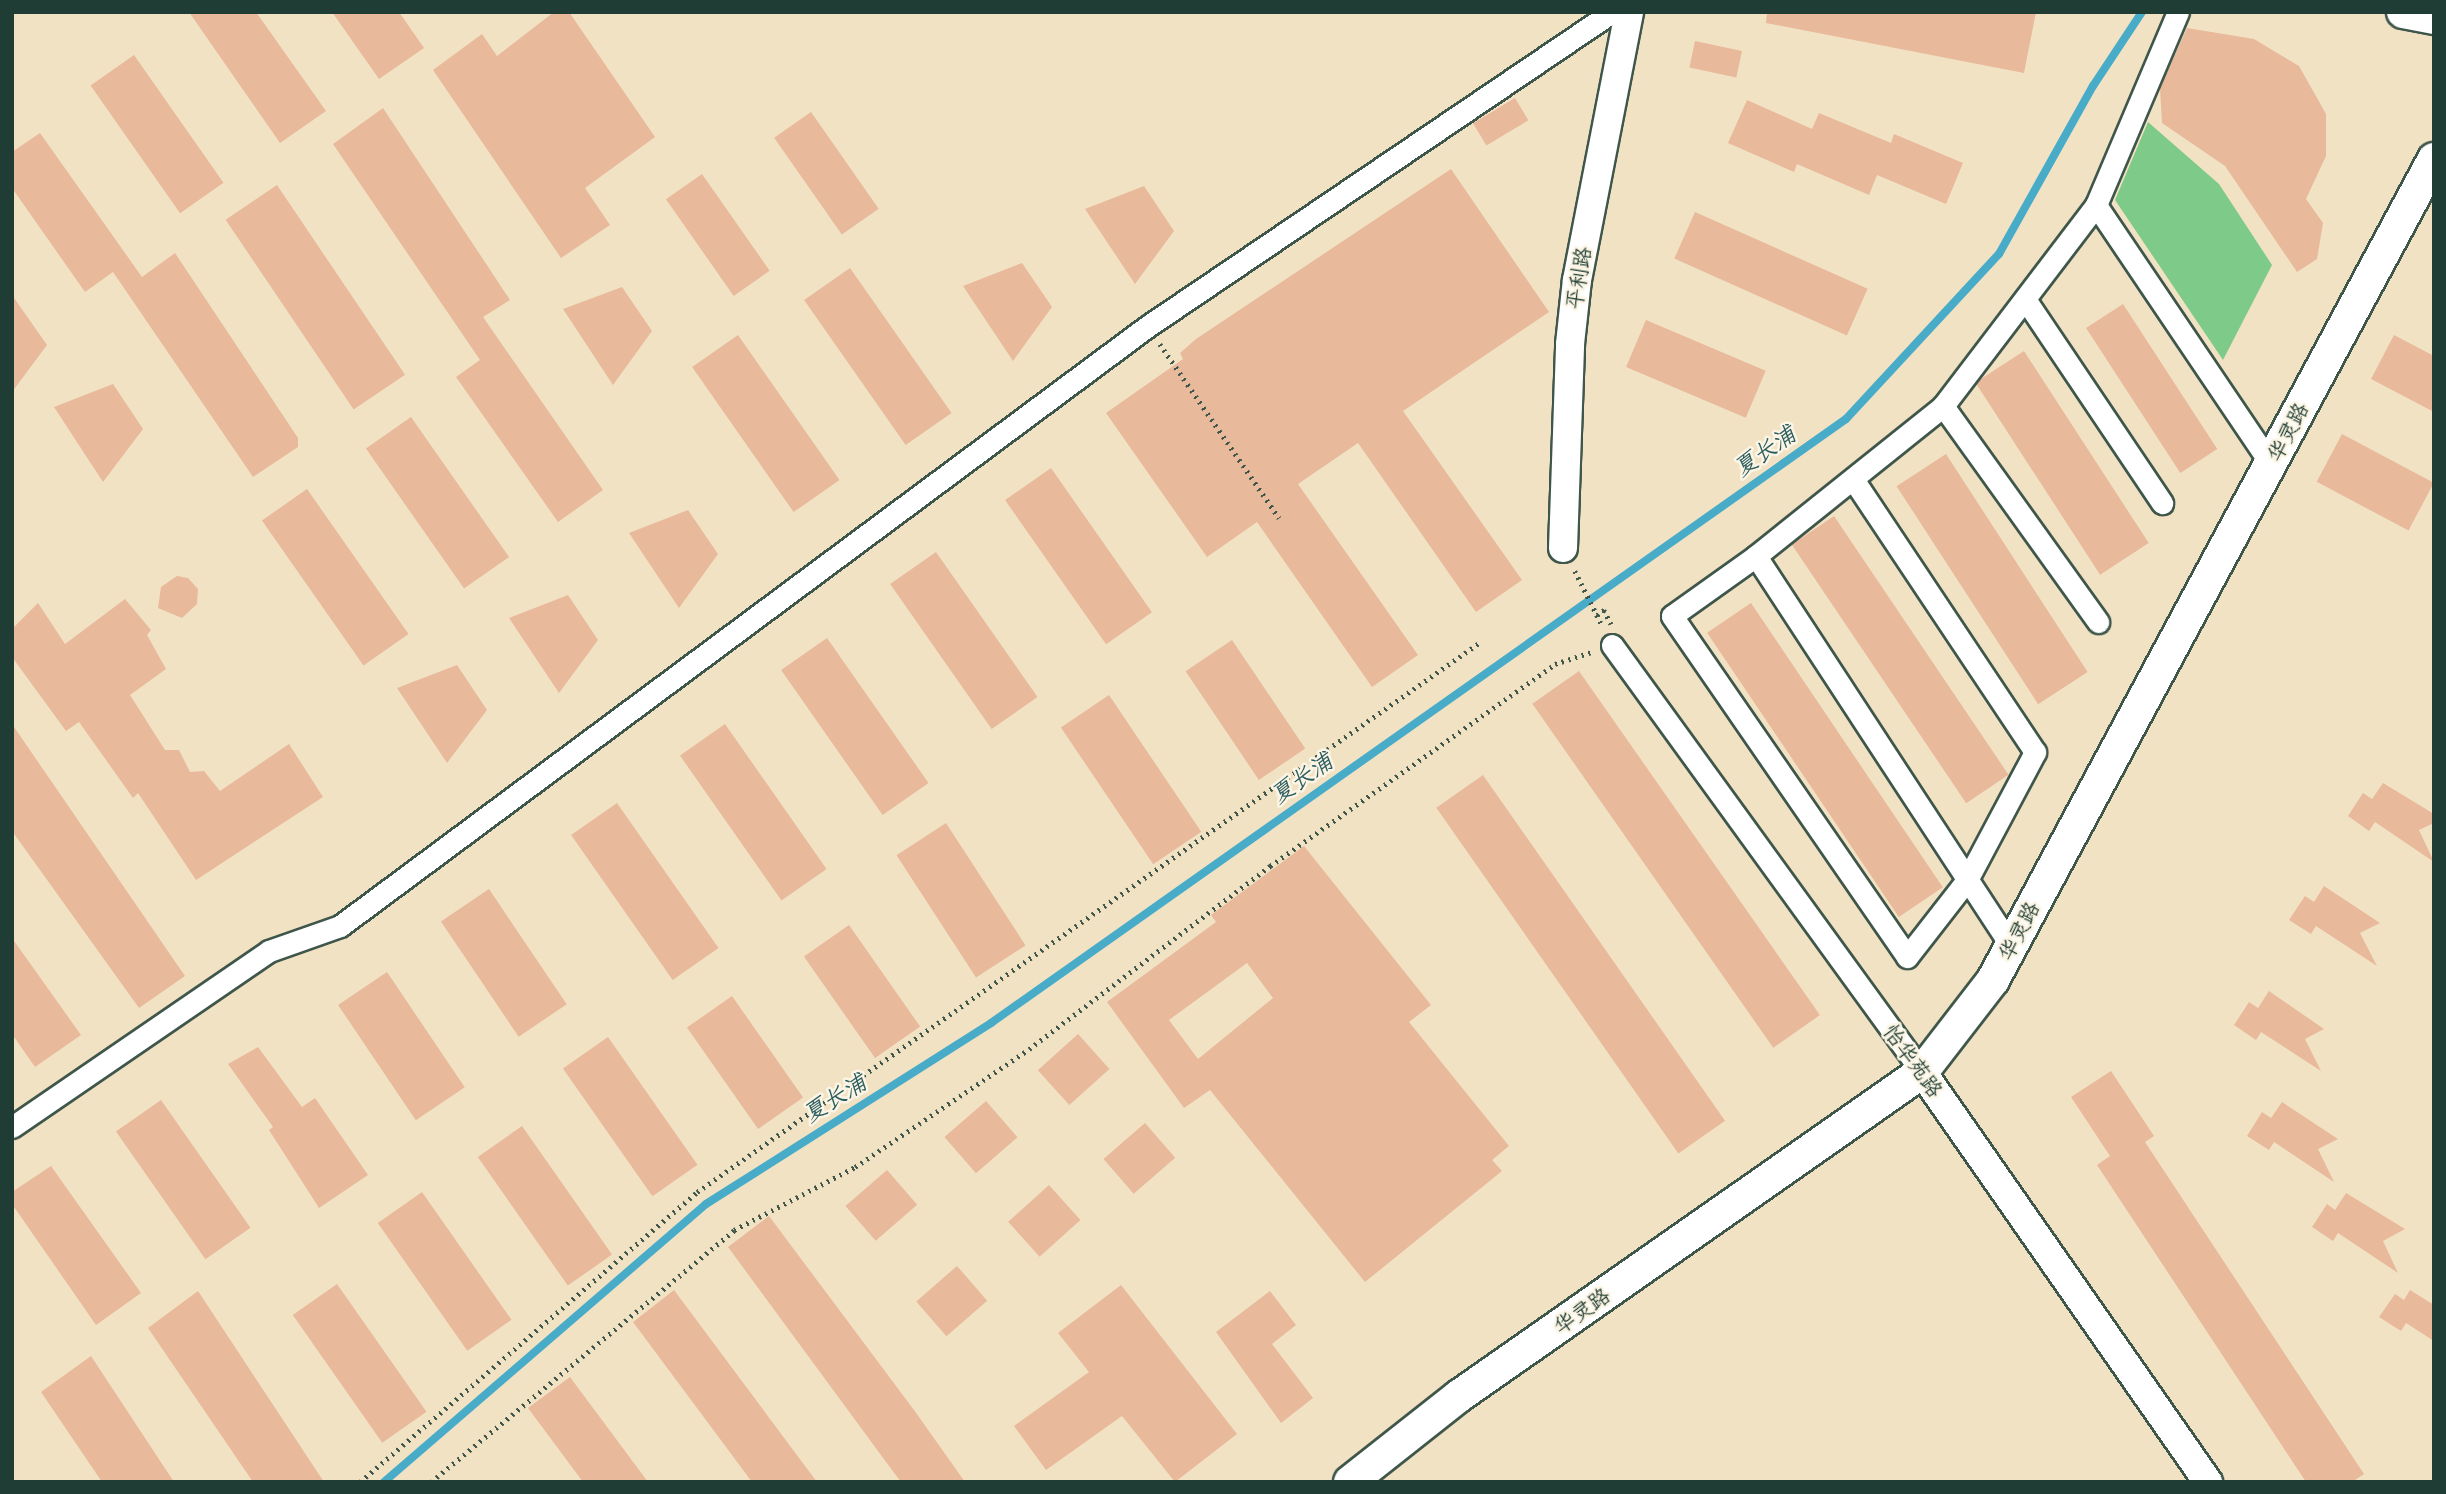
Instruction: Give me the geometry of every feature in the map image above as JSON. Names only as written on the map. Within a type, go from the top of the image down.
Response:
[{"type":"main road","points":[[2403,12],[2434,18]]},
{"type":"main road","name":"华灵路","points":[[1350,1482],[1459,1396],[1922,1072],[1993,980],[2434,159]]},
{"type":"street","points":[[12,1127],[269,951],[340,926],[1148,326],[1612,12]]},
{"type":"street","name":"平利路","points":[[1563,548],[1570,344],[1577,280],[1629,12]]},
{"type":"street","points":[[1853,479],[2035,752],[1967,880],[1907,957],[1672,616],[1755,556],[1943,406],[2096,205],[2178,12]]},
{"type":"street","points":[[2096,205],[2271,464]]},
{"type":"street","points":[[2025,299],[2162,503]]},
{"type":"street","points":[[1943,406],[2098,622]]},
{"type":"street","points":[[1755,556],[2011,946]]},
{"type":"street","name":"怡华苑路","points":[[1612,645],[1922,1072],[2208,1482]]},
{"type":"path","points":[[1148,326],[1279,517]]},
{"type":"path","points":[[431,1482],[734,1230],[855,1167],[1018,1056],[1270,866],[1555,664],[1612,645],[1563,548]]},
{"type":"path","points":[[360,1482],[697,1192],[1479,643]]},
{"type":"green space","points":[[2148,122],[2219,184],[2272,265],[2223,360],[2115,200]]},
{"type":"building","points":[[189,12],[256,12],[326,111],[280,143]]},
{"type":"building","points":[[332,12],[399,12],[424,48],[379,79]]},
{"type":"building","points":[[554,12],[569,12],[655,137],[585,188],[610,225],[561,258],[433,70],[482,34],[497,56]]},
{"type":"building","points":[[1767,12],[2036,12],[2024,73],[1766,23]]},
{"type":"building","points":[[2187,28],[2254,39],[2299,66],[2326,114],[2326,156],[2306,199],[2323,223],[2317,259],[2297,272],[2225,166],[2162,123],[2160,88]]},
{"type":"building","points":[[1695,41],[1742,51],[1736,77],[1689,67]]},
{"type":"building","points":[[134,55],[223,183],[180,213],[91,85]]},
{"type":"building","points":[[1515,98],[1528,120],[1486,146],[1473,123]]},
{"type":"building","points":[[1747,100],[1812,129],[1819,113],[1891,143],[1894,134],[1963,163],[1946,204],[1877,175],[1869,195],[1797,164],[1794,172],[1728,143]]},
{"type":"building","points":[[383,108],[510,300],[483,317],[603,490],[558,522],[456,377],[480,360],[333,144]]},
{"type":"building","points":[[811,112],[879,209],[842,234],[774,138]]},
{"type":"building","points":[[40,133],[142,277],[175,253],[298,438],[298,447],[253,477],[113,272],[85,292],[12,188],[12,152]]},
{"type":"building","points":[[1451,169],[1549,312],[1403,411],[1522,580],[1476,612],[1358,443],[1298,484],[1418,655],[1372,687],[1257,522],[1207,557],[1106,413],[1183,359],[1180,353],[1196,339]]},
{"type":"building","points":[[702,174],[770,271],[734,296],[666,199]]},
{"type":"building","points":[[277,185],[405,375],[354,410],[226,220]]},
{"type":"building","points":[[1144,186],[1174,231],[1135,284],[1085,209]]},
{"type":"building","points":[[1695,212],[1868,289],[1847,335],[1674,259]]},
{"type":"building","points":[[1022,263],[1052,307],[1013,361],[963,286]]},
{"type":"building","points":[[850,268],[952,413],[906,445],[804,300]]},
{"type":"building","points":[[622,287],[652,331],[613,385],[563,309]]},
{"type":"building","points":[[12,295],[47,345],[12,392]]},
{"type":"building","points":[[2123,304],[2217,449],[2180,473],[2086,328]]},
{"type":"building","points":[[1646,320],[1766,371],[1746,418],[1626,367]]},
{"type":"building","points":[[738,335],[840,480],[794,512],[692,367]]},
{"type":"building","points":[[2394,335],[2434,356],[2434,412],[2371,379]]},
{"type":"building","points":[[2024,351],[2149,543],[2100,575],[1975,383]]},
{"type":"building","points":[[113,384],[143,429],[103,482],[54,407]]},
{"type":"building","points":[[411,417],[509,557],[464,589],[366,449]]},
{"type":"building","points":[[2342,434],[2434,483],[2408,531],[2317,482]]},
{"type":"building","points":[[1946,454],[2088,672],[2038,704],[1897,486]]},
{"type":"building","points":[[1051,468],[1152,612],[1106,644],[1005,500]]},
{"type":"building","points":[[307,489],[409,634],[363,666],[262,521]]},
{"type":"building","points":[[688,510],[718,554],[679,608],[629,533]]},
{"type":"building","points":[[1834,516],[2008,775],[1966,803],[1792,545]]},
{"type":"building","points":[[936,552],[1038,697],[992,729],[890,584]]},
{"type":"building","points":[[177,576],[188,578],[198,589],[197,604],[182,618],[158,608],[161,587]]},
{"type":"building","points":[[568,595],[598,640],[559,693],[509,618]]},
{"type":"building","points":[[125,599],[151,630],[147,635],[166,669],[130,695],[165,750],[179,750],[190,772],[204,771],[220,791],[289,744],[323,797],[196,880],[138,793],[133,798],[79,722],[66,731],[12,657],[12,629],[38,603],[65,644]]},
{"type":"building","points":[[1751,603],[1943,887],[1899,917],[1707,633]]},
{"type":"building","points":[[827,638],[929,783],[883,815],[781,670]]},
{"type":"building","points":[[1232,640],[1305,749],[1259,780],[1186,671]]},
{"type":"building","points":[[457,665],[487,710],[447,763],[397,688]]},
{"type":"building","points":[[1579,671],[1820,1015],[1773,1048],[1532,704]]},
{"type":"building","points":[[1109,695],[1201,832],[1153,864],[1061,727]]},
{"type":"building","points":[[12,724],[185,976],[139,1008],[12,831]]},
{"type":"building","points":[[725,724],[827,869],[781,901],[680,756]]},
{"type":"building","points":[[1483,775],[1725,1121],[1678,1153],[1436,808]]},
{"type":"building","points":[[2383,783],[2434,814],[2434,823],[2419,830],[2434,862],[2375,822],[2369,831],[2348,816],[2363,793],[2372,799]]},
{"type":"building","points":[[617,803],[719,948],[673,980],[571,835]]},
{"type":"building","points":[[946,823],[1026,945],[976,978],[897,855]]},
{"type":"building","points":[[1304,846],[1431,1005],[1409,1022],[1509,1146],[1492,1160],[1502,1171],[1365,1282],[1210,1090],[1184,1108],[1107,1002],[1216,922],[1211,915]],"holes":[[[1247,963],[1273,998],[1198,1059],[1169,1020]]]},
{"type":"building","points":[[2324,886],[2380,923],[2360,933],[2377,966],[2316,926],[2311,934],[2289,920],[2305,896],[2314,902]]},
{"type":"building","points":[[489,889],[567,1004],[519,1037],[441,921]]},
{"type":"building","points":[[849,925],[920,1027],[875,1058],[804,957]]},
{"type":"building","points":[[12,938],[81,1035],[35,1067],[12,1034]]},
{"type":"building","points":[[387,972],[465,1087],[416,1120],[338,1005]]},
{"type":"building","points":[[2269,991],[2324,1029],[2305,1039],[2321,1071],[2261,1032],[2256,1040],[2234,1025],[2249,1002],[2258,1008]]},
{"type":"building","points":[[732,996],[803,1098],[758,1129],[687,1028]]},
{"type":"building","points":[[1078,1034],[1109,1069],[1069,1105],[1038,1070]]},
{"type":"building","points":[[608,1037],[697,1165],[652,1196],[563,1069]]},
{"type":"building","points":[[258,1047],[302,1107],[315,1098],[368,1175],[319,1208],[269,1130],[273,1127],[228,1064]]},
{"type":"building","points":[[2111,1071],[2154,1136],[2145,1142],[2364,1474],[2352,1482],[2306,1482],[2097,1165],[2110,1156],[2071,1097]]},
{"type":"building","points":[[161,1100],[250,1228],[205,1259],[116,1132]]},
{"type":"building","points":[[986,1101],[1017,1137],[976,1173],[944,1137]]},
{"type":"building","points":[[2282,1102],[2338,1139],[2318,1149],[2334,1182],[2274,1142],[2269,1150],[2247,1136],[2262,1112],[2271,1118]]},
{"type":"building","points":[[1145,1123],[1175,1158],[1134,1194],[1103,1159]]},
{"type":"building","points":[[522,1126],[612,1255],[568,1286],[478,1157]]},
{"type":"building","points":[[51,1166],[141,1293],[96,1325],[12,1204],[12,1192]]},
{"type":"building","points":[[887,1170],[917,1205],[876,1241],[845,1206]]},
{"type":"building","points":[[1049,1185],[1080,1220],[1040,1257],[1008,1222]]},
{"type":"building","points":[[422,1192],[511,1320],[467,1351],[378,1223]]},
{"type":"building","points":[[2346,1193],[2405,1229],[2383,1241],[2398,1273],[2338,1233],[2333,1241],[2312,1227],[2327,1204],[2335,1210]]},
{"type":"building","points":[[769,1216],[965,1482],[901,1482],[889,1466],[728,1247]]},
{"type":"building","points":[[957,1266],[987,1301],[946,1336],[916,1301]]},
{"type":"building","points":[[337,1284],[426,1412],[382,1443],[293,1315]]},
{"type":"building","points":[[1121,1285],[1237,1434],[1175,1482],[1122,1416],[1046,1470],[1014,1426],[1089,1372],[1058,1333]]},
{"type":"building","points":[[674,1290],[817,1482],[752,1482],[633,1322]]},
{"type":"building","points":[[2410,1290],[2434,1305],[2434,1341],[2406,1323],[2401,1331],[2379,1317],[2395,1294],[2404,1300]]},
{"type":"building","points":[[198,1291],[324,1482],[253,1482],[148,1328]]},
{"type":"building","points":[[1270,1291],[1296,1325],[1272,1344],[1313,1398],[1281,1423],[1216,1332]]},
{"type":"building","points":[[91,1356],[174,1482],[102,1482],[41,1392]]},
{"type":"building","points":[[570,1377],[648,1482],[583,1482],[528,1408]]},
{"type":"waterway","name":"夏长浦","points":[[384,1482],[706,1204],[991,1023],[1846,419],[1999,254],[2093,86],[2142,12]]}]
